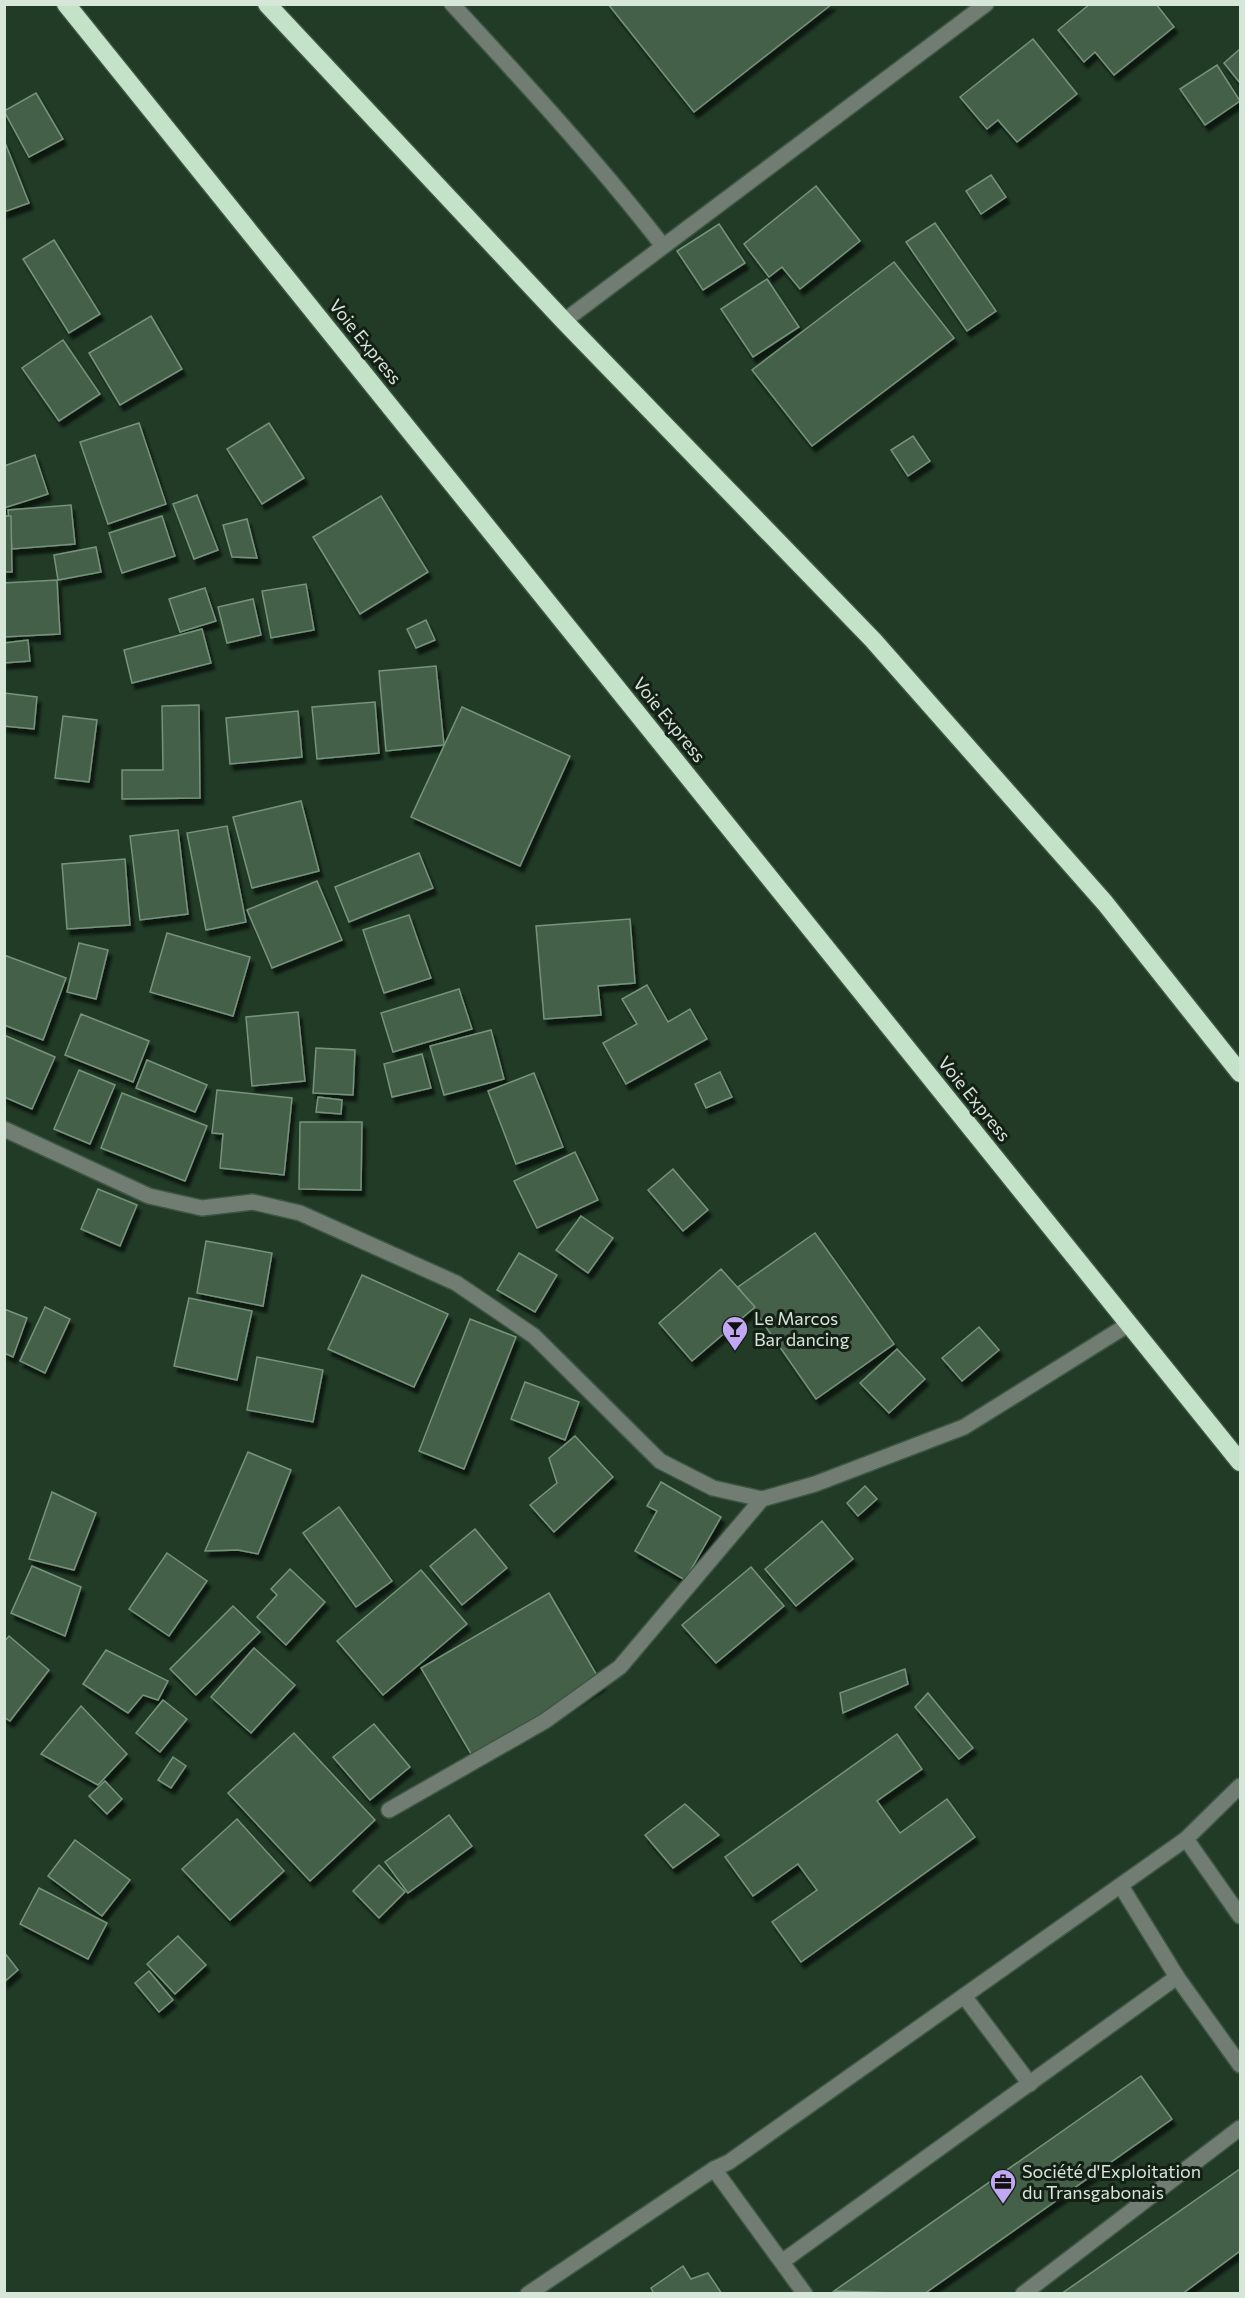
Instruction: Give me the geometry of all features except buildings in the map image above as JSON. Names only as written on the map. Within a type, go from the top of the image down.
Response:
[{"type":"highway","name":"Voie Express","points":[[66,4],[1240,1462]]},
{"type":"highway","points":[[267,4],[564,321],[873,640],[1105,903],[1240,1072]]},
{"type":"street","points":[[452,4],[554,115],[621,192],[663,246]]},
{"type":"street","points":[[564,321],[982,6]]},
{"type":"street","points":[[4,1129],[149,1196],[202,1208],[253,1202],[300,1213],[456,1283],[534,1336],[660,1461],[713,1488],[762,1499],[815,1484],[964,1427],[1129,1324]]},
{"type":"street","points":[[390,1810],[545,1721],[620,1666],[762,1499]]},
{"type":"street","points":[[528,2294],[714,2169],[729,2162],[1121,1886],[1186,1839],[1240,1786]]},
{"type":"street","points":[[1186,1839],[1240,1916]]},
{"type":"street","points":[[1121,1886],[1177,1977],[1240,2065]]},
{"type":"street","points":[[783,2261],[1177,1977]]},
{"type":"street","points":[[964,1996],[1030,2084]]},
{"type":"street","points":[[1023,2294],[1240,2128]]},
{"type":"street","points":[[714,2169],[805,2294]]},
{"type":"place","name":"Le Marcos Bar dancing","points":[[735,1352]]},
{"type":"place","name":"Société d'Exploitation du Transgabonais","points":[[1003,2205]]}]
